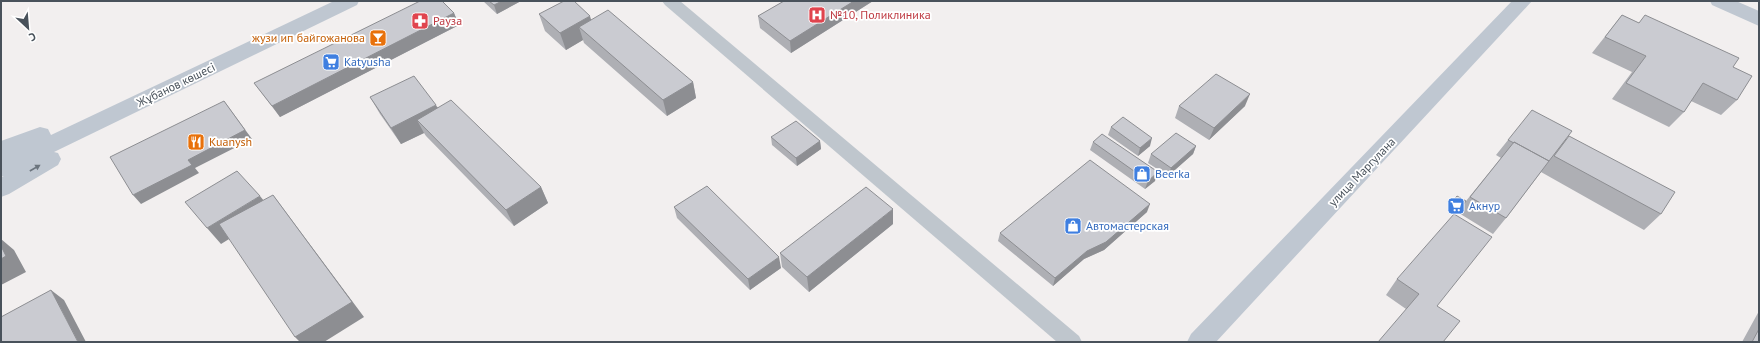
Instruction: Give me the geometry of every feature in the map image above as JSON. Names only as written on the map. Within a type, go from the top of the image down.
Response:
[{"type":"main road","name":"Жұбанов көшесі","points":[[1,168],[350,1]]},
{"type":"main road","name":"улица Маргулана","points":[[1200,342],[1523,1]]},
{"type":"main road","points":[[1719,1],[1759,19]]},
{"type":"main road","points":[[1,150],[178,84]]},
{"type":"main road","points":[[1,188],[178,84]]},
{"type":"street","points":[[670,1],[1072,342]]},
{"type":"building","points":[[420,1],[442,1],[454,13],[272,106],[254,83]]},
{"type":"building","points":[[489,1],[502,1],[494,5]]},
{"type":"building","points":[[564,1],[574,1],[590,16],[560,33],[539,14]]},
{"type":"building","points":[[784,1],[854,1],[790,41],[758,16]]},
{"type":"building","points":[[608,10],[693,82],[663,100],[579,27]]},
{"type":"building","points":[[1622,15],[1639,23],[1645,15],[1739,58],[1733,67],[1752,76],[1737,100],[1703,83],[1684,112],[1626,83],[1646,56],[1605,37]]},
{"type":"building","points":[[1216,74],[1250,94],[1214,128],[1179,106]]},
{"type":"building","points":[[414,76],[436,105],[391,128],[370,97]]},
{"type":"building","points":[[451,100],[541,187],[506,210],[417,120]]},
{"type":"building","points":[[224,101],[245,130],[188,160],[192,165],[133,195],[110,157]]},
{"type":"building","points":[[1532,110],[1572,131],[1549,161],[1508,140]]},
{"type":"building","points":[[1123,117],[1152,138],[1140,148],[1111,127]]},
{"type":"building","points":[[796,121],[820,141],[796,158],[771,137]]},
{"type":"building","points":[[1176,133],[1196,146],[1171,168],[1151,154]]},
{"type":"building","points":[[1102,134],[1158,172],[1148,181],[1093,142]]},
{"type":"building","points":[[1569,136],[1675,192],[1661,214],[1554,156]]},
{"type":"building","points":[[1514,142],[1549,161],[1506,218],[1470,197]]},
{"type":"building","name":"Автомастерская","points":[[1090,160],[1150,204],[1106,242],[1087,251],[1055,278],[1000,233]]},
{"type":"building","points":[[237,171],[260,196],[207,228],[185,202]]},
{"type":"building","points":[[707,186],[779,257],[748,279],[674,207]]},
{"type":"building","points":[[866,187],[893,209],[807,277],[780,253]]},
{"type":"building","points":[[273,195],[352,302],[295,337],[219,224]]},
{"type":"building","points":[[1457,196],[1466,201],[1461,208],[1452,202]]},
{"type":"building","points":[[1454,214],[1492,237],[1437,306],[1460,321],[1443,342],[1378,342],[1419,294],[1397,279]]},
{"type":"building","points":[[1,246],[6,256],[1,259]]},
{"type":"building","points":[[51,290],[78,342],[1,342],[1,317]]},
{"type":"building","points":[[1759,329],[1759,342],[1752,342]]},
{"type":"place","name":"№10, Поликлиника","points":[[817,15]]},
{"type":"place","name":"Рауза","points":[[420,21]]},
{"type":"place","name":"жузи ип байгожанова","points":[[378,38]]},
{"type":"place","name":"Katyusha","points":[[331,62]]},
{"type":"place","name":"Kuanysh","points":[[196,142]]},
{"type":"place","name":"Beerka","points":[[1142,174]]},
{"type":"place","name":"Акнур","points":[[1456,206]]},
{"type":"place","name":"Автомастерская","points":[[1073,226]]}]
